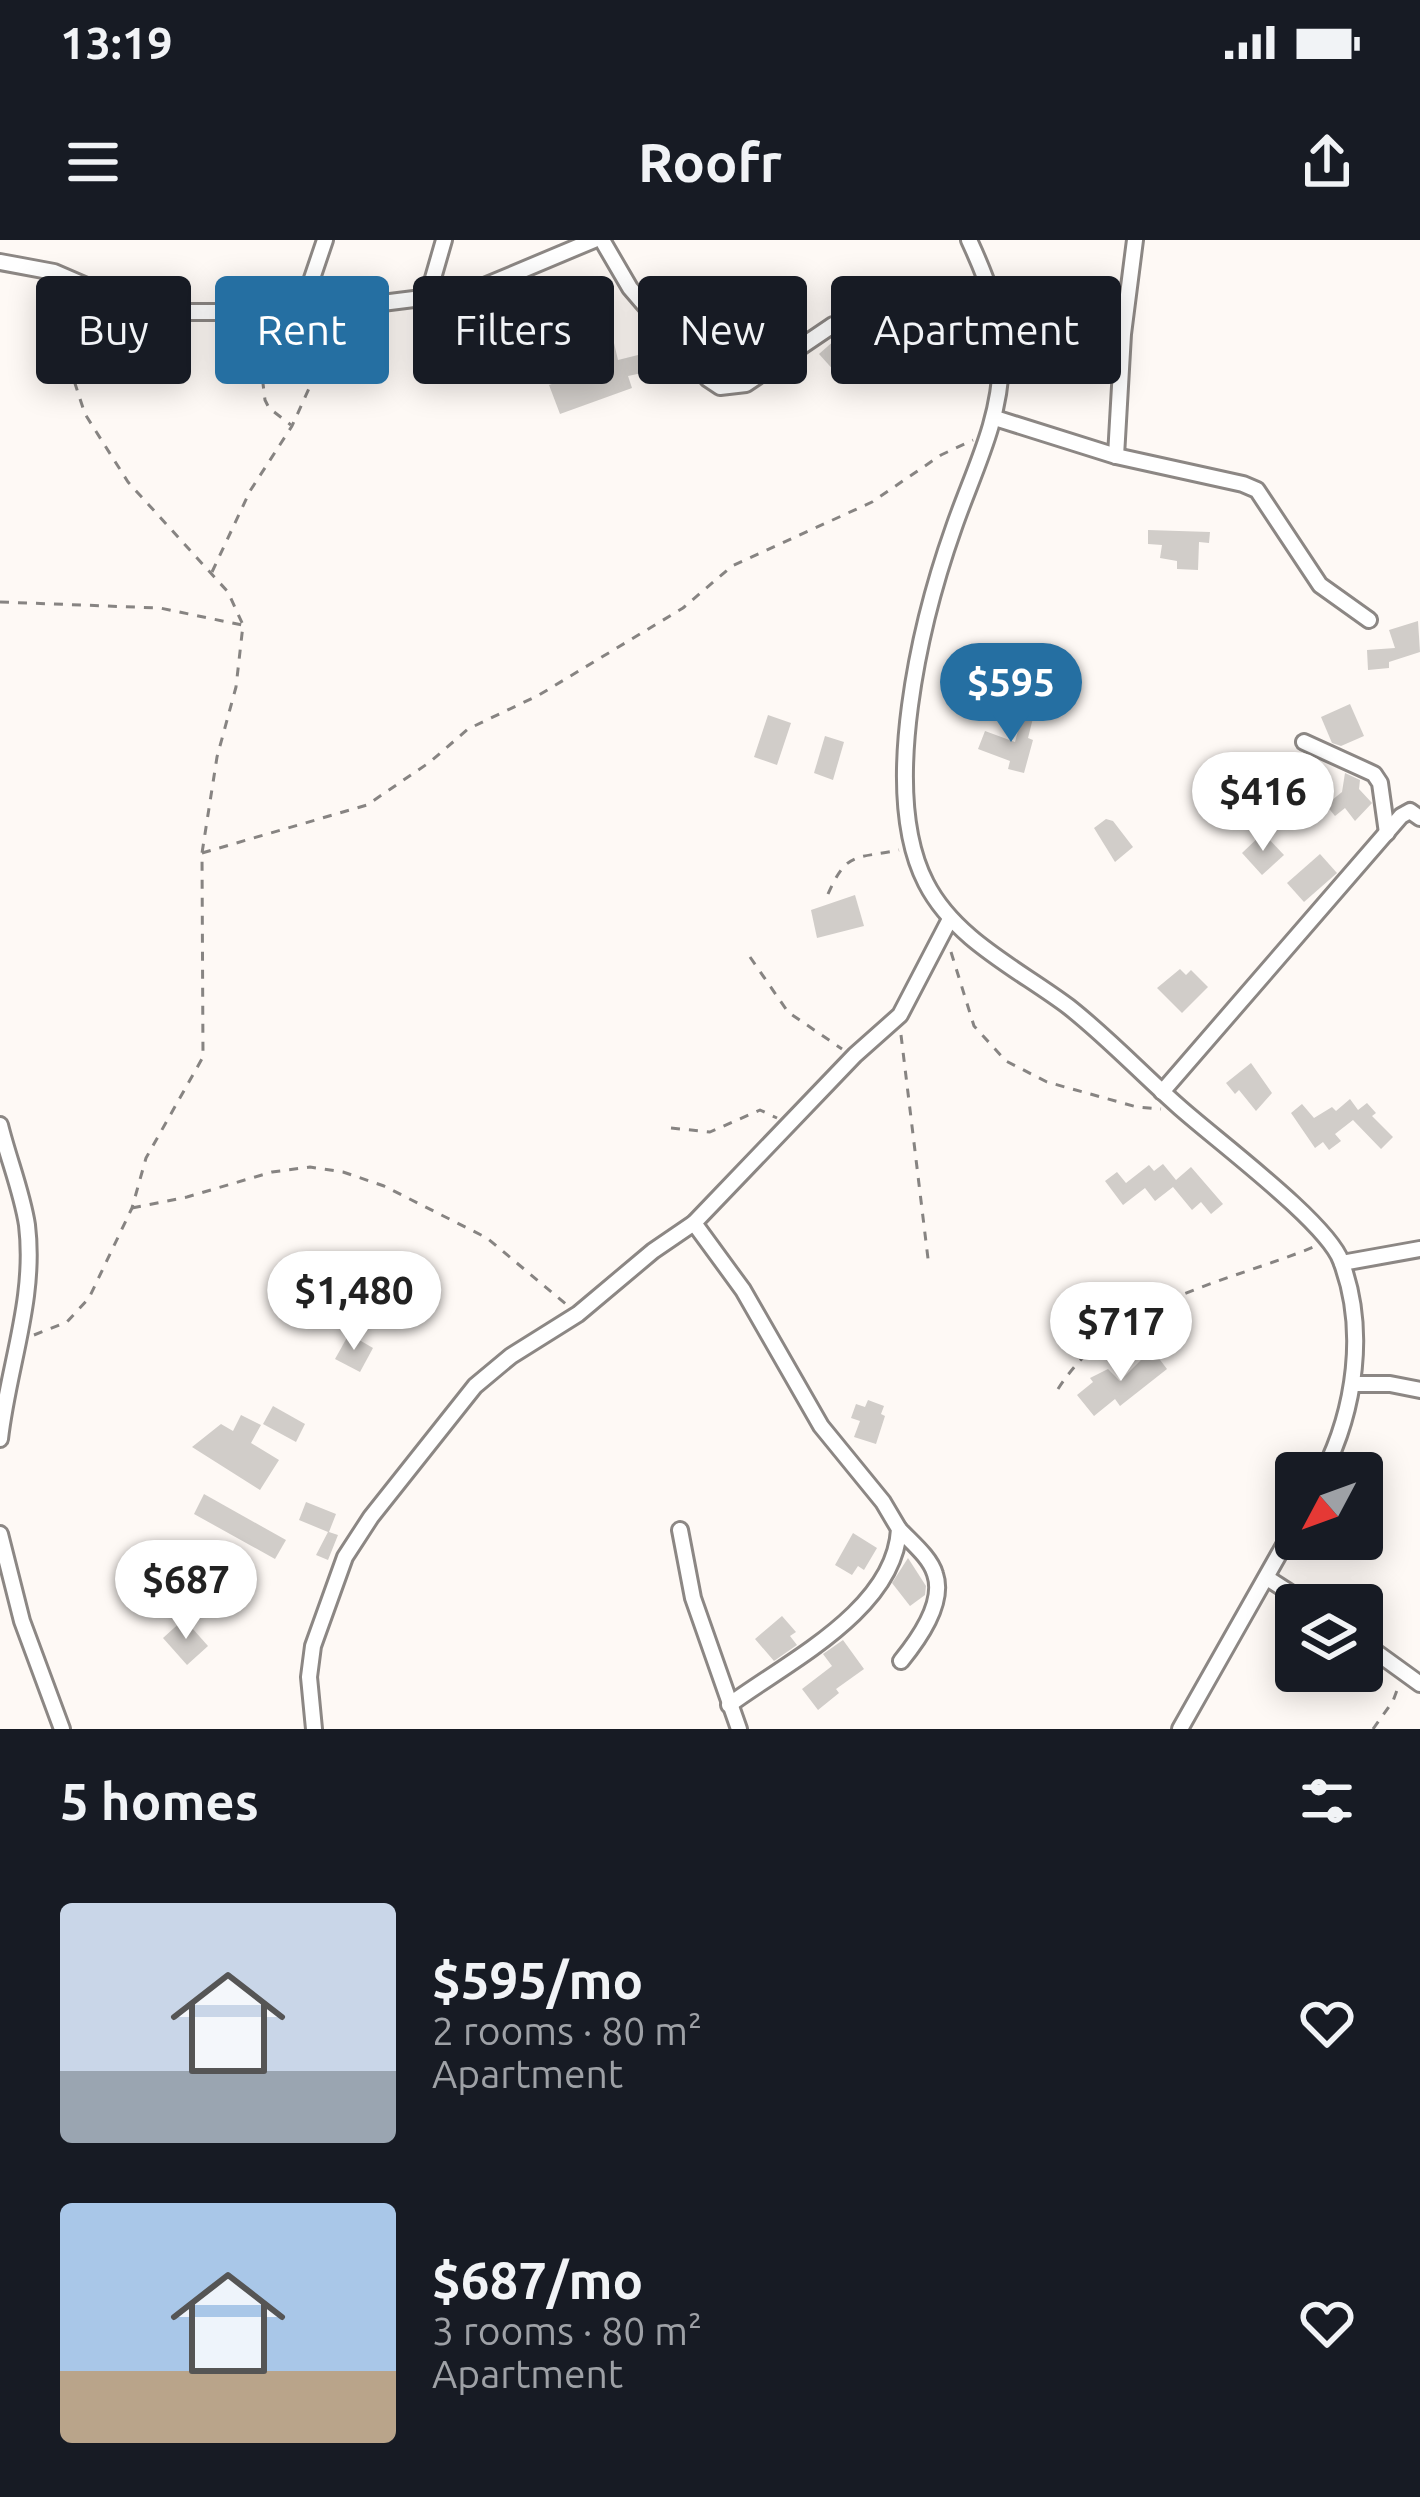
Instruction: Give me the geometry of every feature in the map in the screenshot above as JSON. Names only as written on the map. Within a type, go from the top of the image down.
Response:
[{"type":"street","points":[[313,276],[325,240]]},
{"type":"street","points":[[434,276],[444,240]]},
{"type":"street","points":[[512,276],[598,240],[630,288],[720,387],[746,384],[831,326]]},
{"type":"street","points":[[969,240],[996,308],[1001,344],[993,425],[950,539],[924,630],[905,749],[905,799],[913,848],[927,885],[950,919],[1072,1010],[1328,1241],[1342,1263],[1354,1322],[1353,1384],[1334,1452]]},
{"type":"street","points":[[1116,455],[1123,334],[1135,240]]},
{"type":"street","points":[[0,262],[37,267],[133,304],[171,312],[215,313]]},
{"type":"street","points":[[993,425],[1257,490],[1320,585],[1369,620]]},
{"type":"street","points":[[1304,742],[1374,774],[1380,783],[1387,833]]},
{"type":"street","points":[[1162,1091],[1407,811],[1420,818]]},
{"type":"street","points":[[314,1729],[309,1677],[313,1646],[345,1557],[371,1517],[475,1386],[511,1356],[578,1314],[694,1223],[855,1055],[901,1015],[950,919]]},
{"type":"street","points":[[0,1125],[27,1225],[27,1304],[0,1439]]},
{"type":"street","points":[[694,1223],[743,1290],[821,1426],[930,1563],[937,1585],[927,1622],[901,1661]]},
{"type":"street","points":[[1342,1263],[1420,1249]]},
{"type":"street","points":[[1353,1384],[1420,1390]]},
{"type":"street","points":[[729,1706],[842,1625],[871,1598],[885,1577],[899,1529]]},
{"type":"street","points":[[680,1530],[693,1598],[740,1729]]},
{"type":"street","points":[[0,1534],[22,1621],[62,1729]]},
{"type":"street","points":[[1180,1729],[1277,1560]]},
{"type":"street","points":[[1267,1578],[1276,1584]]},
{"type":"street","points":[[1383,1658],[1420,1684]]},
{"type":"path","points":[[18,1342],[68,1322],[89,1298],[109,1263],[146,1158],[203,1057],[202,853],[217,757],[236,687],[243,626],[228,592],[128,482],[85,414],[37,267]]},
{"type":"path","points":[[264,384],[268,408],[292,426]]},
{"type":"path","points":[[211,574],[250,491],[292,426],[311,384]]},
{"type":"path","points":[[202,853],[367,805],[468,729],[538,695],[697,599],[732,566],[872,502],[993,425]]},
{"type":"path","points":[[0,602],[160,608],[243,626]]},
{"type":"path","points":[[828,894],[841,867],[854,859],[913,848]]},
{"type":"path","points":[[942,934],[954,957],[974,1026],[1006,1061],[1047,1082],[1137,1107],[1156,1111],[1176,1104]]},
{"type":"path","points":[[750,957],[788,1012],[855,1055]]},
{"type":"path","points":[[901,1015],[901,1048],[929,1267]]},
{"type":"path","points":[[671,1128],[710,1132],[760,1110],[789,1126]]},
{"type":"path","points":[[131,1208],[187,1198],[272,1172],[310,1167],[343,1172],[384,1186],[487,1238],[578,1314]]},
{"type":"path","points":[[1058,1389],[1072,1367],[1148,1307],[1328,1241]]},
{"type":"path","points":[[1372,1729],[1393,1701],[1401,1672]]},
{"type":"building","points":[[614,343],[618,360],[638,355],[638,374],[628,376],[632,388],[560,414],[549,385],[614,384]]},
{"type":"building","points":[[831,343],[831,367],[819,354]]},
{"type":"building","points":[[1148,530],[1210,532],[1209,543],[1199,542],[1198,570],[1177,569],[1177,561],[1160,558],[1162,545],[1148,544]]},
{"type":"building","points":[[1418,621],[1420,652],[1389,662],[1389,668],[1368,670],[1367,650],[1395,648],[1389,630]]},
{"type":"building","points":[[1350,704],[1364,736],[1341,746],[1332,743],[1321,717]]},
{"type":"building","points":[[1023,712],[1034,714],[1024,773],[1008,769],[1010,761],[978,749],[985,731],[1015,742]]},
{"type":"building","points":[[768,715],[791,723],[777,765],[754,757]]},
{"type":"building","points":[[825,736],[844,742],[833,780],[814,773]]},
{"type":"building","points":[[1345,773],[1360,780],[1359,789],[1372,803],[1355,821],[1345,808],[1335,816],[1326,805],[1342,792]]},
{"type":"building","points":[[1106,819],[1113,821],[1133,847],[1115,862],[1094,828]]},
{"type":"building","points":[[1263,833],[1284,855],[1262,875],[1242,853]]},
{"type":"building","points":[[1320,854],[1337,873],[1304,902],[1287,883]]},
{"type":"building","points":[[855,895],[864,926],[817,938],[811,910]]},
{"type":"building","points":[[1180,969],[1186,975],[1191,970],[1208,987],[1182,1013],[1157,988]]},
{"type":"building","points":[[1251,1063],[1272,1093],[1256,1111],[1239,1090],[1235,1094],[1226,1083]]},
{"type":"building","points":[[1350,1099],[1358,1110],[1367,1103],[1376,1113],[1372,1116],[1393,1137],[1381,1149],[1353,1120],[1335,1134],[1341,1141],[1329,1150],[1323,1142],[1315,1148],[1291,1113],[1302,1104],[1314,1118],[1332,1107],[1336,1111]]},
{"type":"building","points":[[1163,1164],[1176,1180],[1191,1167],[1223,1204],[1211,1214],[1201,1202],[1192,1210],[1173,1187],[1155,1201],[1145,1188],[1123,1205],[1105,1181],[1117,1172],[1126,1183],[1149,1165],[1154,1171]]},
{"type":"building","points":[[349,1334],[373,1348],[360,1372],[335,1359]]},
{"type":"building","points":[[1149,1352],[1167,1369],[1120,1406],[1115,1399],[1094,1416],[1077,1395],[1093,1382],[1090,1378],[1108,1369],[1120,1381]]},
{"type":"building","points":[[868,1400],[884,1406],[876,1444],[854,1437],[860,1421],[851,1418],[856,1404],[865,1407]]},
{"type":"building","points":[[273,1406],[305,1424],[296,1442],[263,1424]]},
{"type":"building","points":[[241,1415],[261,1425],[251,1443],[279,1460],[260,1490],[192,1447],[221,1424],[233,1431]]},
{"type":"building","points":[[204,1494],[286,1540],[275,1559],[194,1514]]},
{"type":"building","points":[[306,1502],[336,1514],[329,1532],[338,1535],[328,1560],[316,1555],[328,1532],[299,1520]]},
{"type":"building","points":[[853,1533],[877,1548],[864,1570],[858,1566],[852,1575],[835,1565]]},
{"type":"building","points":[[908,1558],[926,1586],[925,1595],[910,1606],[892,1583]]},
{"type":"building","points":[[782,1616],[796,1632],[790,1636],[797,1645],[774,1661],[755,1639]]},
{"type":"building","points":[[184,1619],[208,1646],[187,1665],[163,1638]]},
{"type":"building","points":[[843,1640],[864,1669],[836,1689],[839,1693],[818,1710],[802,1689],[832,1666],[823,1654]]}]
